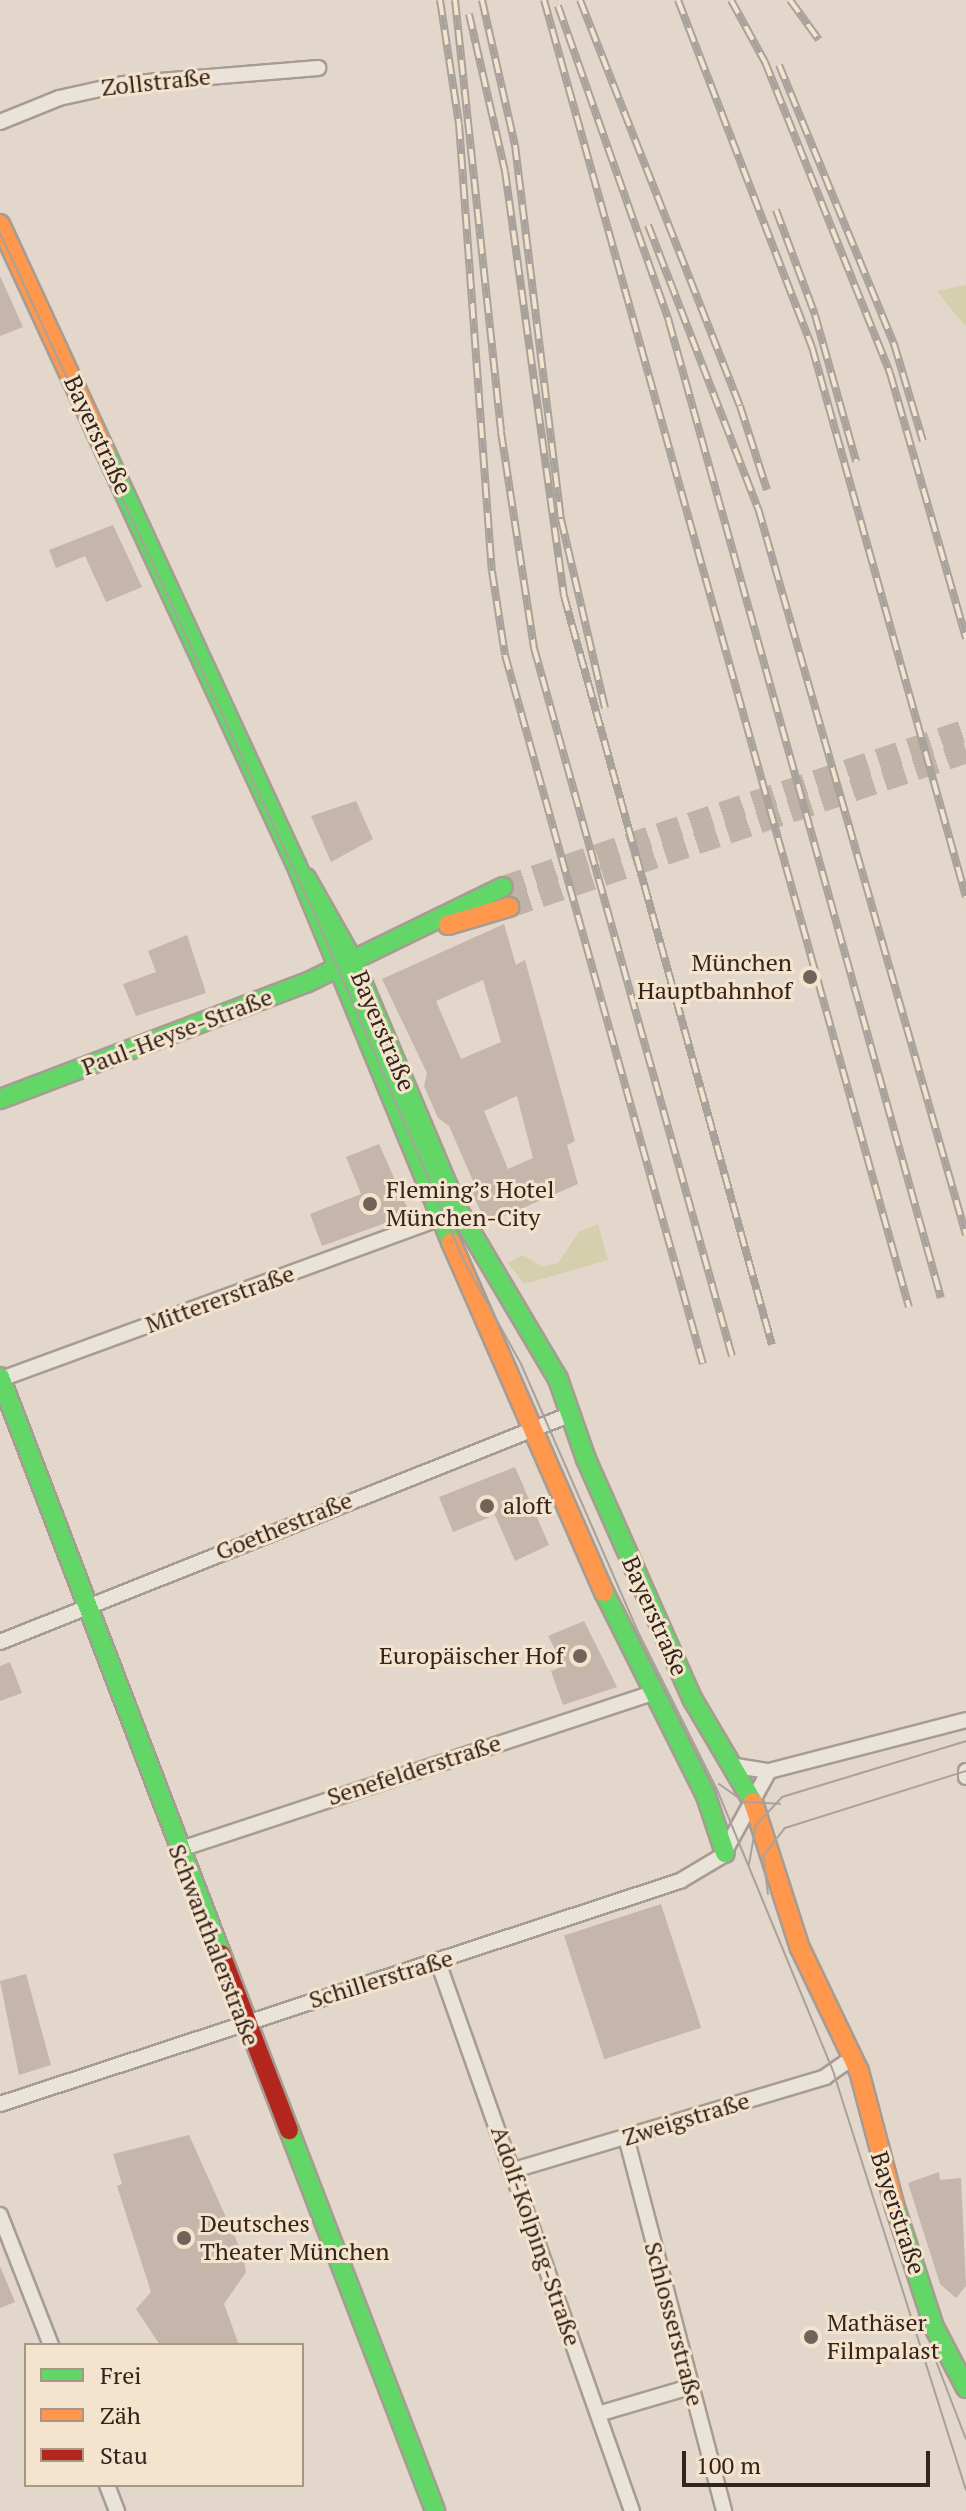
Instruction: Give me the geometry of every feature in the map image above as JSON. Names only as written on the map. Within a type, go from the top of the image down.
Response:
[{"type":"street","name":"Zollstraße","points":[[0,122],[59,98],[123,84],[318,68]]},
{"type":"street","name":"Bayerstraße","points":[[0,224],[5,246],[296,864],[335,971],[440,1218],[651,1694],[706,1796],[725,1853]]},
{"type":"street","name":"Bayerstraße","points":[[296,864],[325,903],[354,963],[458,1210],[551,1364],[569,1415],[693,1700],[736,1766],[753,1800],[800,1948],[852,2058],[934,2327],[966,2388]]},
{"type":"street","points":[[424,931],[503,887]]},
{"type":"street","points":[[424,931],[509,907]]},
{"type":"street","name":"Paul-Heyse-Straße","points":[[0,1099],[335,971],[424,931]]},
{"type":"street","name":"Mittererstraße","points":[[0,1378],[440,1218]]},
{"type":"street","name":"Schwanthalerstraße","points":[[0,1378],[243,2022],[435,2511]]},
{"type":"street","name":"Goethestraße","points":[[0,1642],[569,1415]]},
{"type":"street","name":"Senefelderstraße","points":[[178,1850],[651,1694]]},
{"type":"street","points":[[736,1766],[769,1771],[966,1720]]},
{"type":"street","points":[[725,1853],[769,1771]]},
{"type":"street","name":"Schillerstraße","points":[[0,2104],[680,1881],[725,1853]]},
{"type":"street","name":"Adolf-Kolping-Straße","points":[[438,1962],[632,2511]]},
{"type":"street","name":"Zweigstraße","points":[[514,2170],[825,2077],[852,2058]]},
{"type":"street","name":"Schlosserstraße","points":[[626,2137],[724,2511]]},
{"type":"street","points":[[0,2215],[50,2343]]},
{"type":"street","points":[[598,2414],[690,2387]]},
{"type":"street","points":[[99,2511],[115,2507],[108,2487]]},
{"type":"shaded area","points":[[966,285],[966,325],[965,326],[937,291]]},
{"type":"shaded area","points":[[598,1224],[608,1260],[524,1284],[508,1263],[523,1255],[542,1267],[558,1263],[579,1232]]},
{"type":"building","points":[[0,276],[23,327],[0,336]]},
{"type":"building","points":[[113,525],[142,587],[106,602],[85,556],[56,568],[49,550]]},
{"type":"building","points":[[356,801],[373,839],[331,862],[311,816]]},
{"type":"building","points":[[504,924],[516,965],[525,960],[575,1141],[567,1145],[578,1184],[486,1224],[469,1185],[474,1183],[449,1126],[438,1118],[424,1086],[427,1073],[382,979]],"holes":[[[483,980],[501,1042],[461,1059],[436,1001]],[[517,1096],[533,1158],[508,1169],[484,1111]]]},
{"type":"building","points":[[187,935],[206,993],[136,1016],[123,984],[156,972],[148,951]]},
{"type":"building","name":"Fleming’s Hotel München-City","points":[[379,1144],[410,1214],[322,1246],[310,1214],[361,1194],[346,1157]]},
{"type":"building","name":"aloft","points":[[515,1467],[549,1545],[515,1561],[495,1515],[453,1532],[439,1497]]},
{"type":"building","name":"Europäischer Hof","points":[[584,1621],[617,1687],[563,1705],[551,1671],[564,1666],[548,1636]]},
{"type":"building","points":[[10,1662],[22,1693],[0,1701],[0,1666]]},
{"type":"building","points":[[661,1904],[701,2028],[604,2059],[564,1936]]},
{"type":"building","points":[[26,1974],[51,2065],[19,2075],[0,1981]]},
{"type":"building","name":"Deutsches Theater München","points":[[189,2135],[243,2255],[246,2272],[224,2304],[238,2343],[159,2343],[136,2309],[151,2292],[117,2186],[122,2184],[113,2154]]},
{"type":"building","points":[[939,2172],[940,2180],[961,2178],[966,2286],[956,2298],[940,2284],[908,2183]]},
{"type":"building","points":[[0,2266],[15,2302],[0,2308]]},
{"type":"tunnel","points":[[503,887],[966,730]]},
{"type":"tunnel","points":[[509,907],[966,752]]},
{"type":"tram line","points":[[0,233],[318,922],[465,1263],[521,1364],[639,1634],[718,1792],[834,2074],[966,2490]]},
{"type":"tram line","points":[[749,1864],[756,1825],[782,1797],[966,1741]]},
{"type":"tram line","points":[[768,1894],[763,1856],[785,1828],[966,1771]]},
{"type":"tram line","points":[[719,1784],[745,1802],[780,1804]]},
{"type":"tram line","points":[[931,2348],[966,2439]]},
{"type":"railway","points":[[440,0],[459,124],[492,571],[505,655],[703,1364]]},
{"type":"railway","points":[[455,0],[501,432],[534,648],[732,1356]]},
{"type":"railway","points":[[482,0],[515,145],[561,519],[605,708]]},
{"type":"railway","points":[[544,0],[909,1307]]},
{"type":"railway","points":[[580,0],[740,406],[767,490]]},
{"type":"railway","points":[[678,0],[812,347],[966,897]]},
{"type":"railway","points":[[731,0],[765,62],[890,373],[966,638]]},
{"type":"railway","points":[[790,0],[819,40]]},
{"type":"railway","points":[[558,6],[669,322],[941,1298]]},
{"type":"railway","points":[[469,14],[505,171],[564,596],[772,1345]]},
{"type":"railway","points":[[779,65],[894,344],[923,441]]},
{"type":"railway","points":[[776,210],[815,315],[856,461]]},
{"type":"railway","points":[[648,225],[758,508],[966,1235]]},
{"type":"traffic: fast","points":[[105,451],[296,864],[451,1242]]},
{"type":"traffic: fast","points":[[306,878],[354,963],[458,1210],[558,1379],[586,1459],[693,1700],[753,1802]]},
{"type":"traffic: fast","points":[[0,1099],[306,983],[503,887]]},
{"type":"traffic: fast","points":[[0,1377],[221,1954]]},
{"type":"traffic: fast","points":[[604,1592],[706,1796],[725,1853]]},
{"type":"traffic: fast","points":[[289,2130],[435,2511]]},
{"type":"traffic: fast","points":[[895,2207],[934,2327],[966,2388]]},
{"type":"traffic: slow","points":[[0,224],[105,451]]},
{"type":"traffic: slow","points":[[448,925],[509,907]]},
{"type":"traffic: slow","points":[[451,1242],[604,1592]]},
{"type":"traffic: slow","points":[[753,1802],[800,1948],[859,2071],[895,2207]]},
{"type":"traffic: jam","points":[[221,1954],[289,2130]]},
{"type":"place","name":"München Hauptbahnhof","points":[[810,977]]},
{"type":"place","name":"Fleming’s Hotel München-City","points":[[370,1204]]},
{"type":"place","name":"aloft","points":[[487,1506]]},
{"type":"place","name":"Europäischer Hof","points":[[580,1656]]},
{"type":"place","name":"Deutsches Theater München","points":[[184,2238]]},
{"type":"place","name":"Mathäser Filmpalast","points":[[811,2337]]}]
